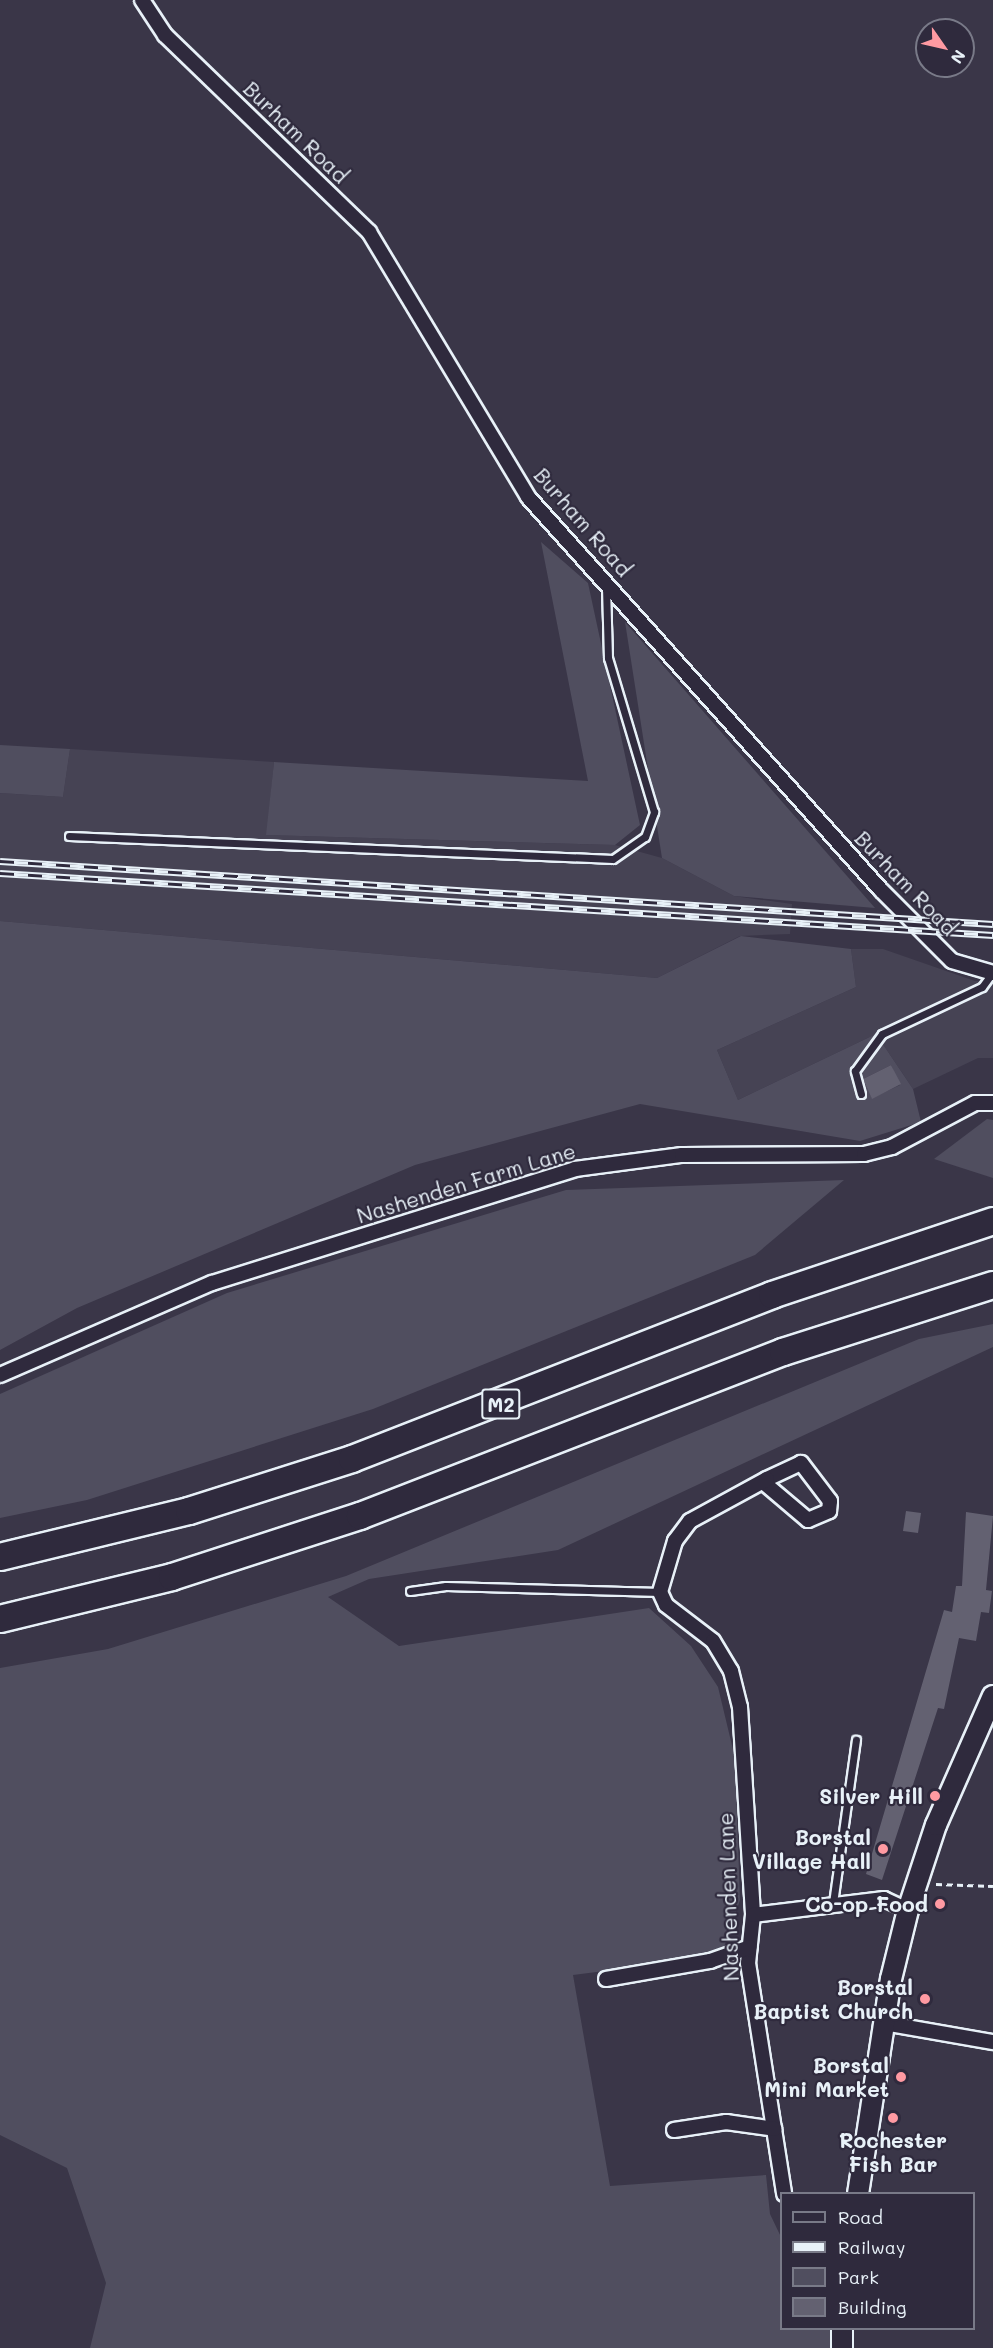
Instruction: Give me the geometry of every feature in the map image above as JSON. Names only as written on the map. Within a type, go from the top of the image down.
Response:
[{"type":"highway","name":"M2","points":[[0,1557],[189,1511],[352,1459],[772,1295],[993,1221]]},
{"type":"highway","name":"M2","points":[[0,1619],[172,1577],[360,1516],[783,1352],[993,1285]]},
{"type":"street","name":"Burham Road","points":[[142,0],[165,35],[369,232],[528,497],[606,580],[881,890],[952,961],[993,973]]},
{"type":"street","name":"Nashenden Farm Lane","points":[[0,1375],[212,1283],[575,1169],[682,1155],[864,1154],[892,1148],[975,1103],[993,1103]]},
{"type":"street","points":[[660,1592],[675,1541],[690,1521],[763,1482],[801,1462],[830,1501],[828,1511],[808,1520],[763,1482]]},
{"type":"street","name":"Nashenden Lane","points":[[660,1592],[666,1605],[713,1641],[736,1688],[753,1915],[748,1963],[784,2192]]},
{"type":"street","points":[[858,2192],[884,2023],[909,1910],[936,1824],[988,1718],[993,1696]]},
{"type":"street","points":[[753,1915],[833,1903],[884,1899],[909,1910]]},
{"type":"street","points":[[606,1979],[710,1961],[750,1947]]},
{"type":"street","points":[[884,2023],[993,2042]]},
{"type":"street","points":[[674,2130],[726,2122],[775,2129]]},
{"type":"street","points":[[842,2330],[842,2348]]},
{"type":"lane","points":[[69,836],[613,859],[645,837],[654,812],[608,658],[606,580]]},
{"type":"lane","points":[[861,1094],[855,1071],[882,1034],[982,987],[993,973]]},
{"type":"lane","points":[[410,1591],[446,1586],[660,1592]]},
{"type":"lane","points":[[833,1903],[856,1740]]},
{"type":"path","points":[[934,1876],[931,1884],[993,1886]]},
{"type":"shaded area","points":[[70,749],[274,762],[267,835],[615,845],[662,858],[734,896],[792,904],[790,934],[740,936],[657,978],[0,921],[0,793],[63,797]]},
{"type":"shaded area","points":[[851,949],[883,949],[975,981],[993,981],[993,1058],[978,1058],[913,1089],[876,1034],[738,1100],[717,1050],[856,987]]},
{"type":"green space","points":[[541,542],[588,583],[640,825],[615,845],[266,835],[274,762],[588,781]]},
{"type":"green space","points":[[625,622],[875,908],[734,896],[662,858]]},
{"type":"green space","points":[[0,745],[70,749],[63,797],[0,793]]},
{"type":"green space","points":[[0,921],[657,978],[741,936],[851,949],[856,987],[717,1050],[738,1100],[876,1034],[913,1089],[921,1122],[860,1141],[640,1104],[415,1165],[77,1308],[0,1350]],"holes":[[[891,1065],[900,1085],[872,1098],[863,1079]]]},
{"type":"green space","points":[[987,1119],[993,1120],[993,1178],[934,1159]]},
{"type":"green space","points":[[844,1180],[755,1255],[373,1409],[87,1500],[0,1518],[0,1394],[227,1293],[566,1190]]},
{"type":"green space","points":[[993,1324],[993,1347],[558,1550],[369,1579],[328,1597],[399,1646],[649,1608],[691,1646],[718,1687],[735,1758],[740,1900],[721,1956],[573,1975],[610,2186],[766,2175],[770,2214],[780,2235],[780,2330],[834,2330],[833,2348],[90,2348],[106,2283],[67,2168],[0,2135],[0,1668],[108,1649],[346,1576],[919,1339]]},
{"type":"building","points":[[891,1065],[901,1084],[872,1099],[863,1079]]},
{"type":"building","points":[[906,1511],[921,1513],[918,1533],[903,1531]]},
{"type":"building","points":[[966,1512],[993,1516],[986,1590],[992,1591],[989,1613],[981,1612],[976,1641],[959,1638],[944,1709],[938,1708],[882,1880],[866,1874],[944,1610],[952,1612],[956,1586],[962,1586]]},
{"type":"railway","points":[[0,861],[993,924]]},
{"type":"railway","points":[[0,873],[993,935]]},
{"type":"place","name":"Silver Hill","points":[[935,1796]]},
{"type":"place","name":"Borstal Village Hall","points":[[883,1849]]},
{"type":"place","name":"Co-op Food","points":[[940,1904]]},
{"type":"place","name":"Borstal Baptist Church","points":[[925,1999]]},
{"type":"place","name":"Borstal Mini Market","points":[[901,2077]]},
{"type":"place","name":"Rochester Fish Bar","points":[[893,2118]]}]
